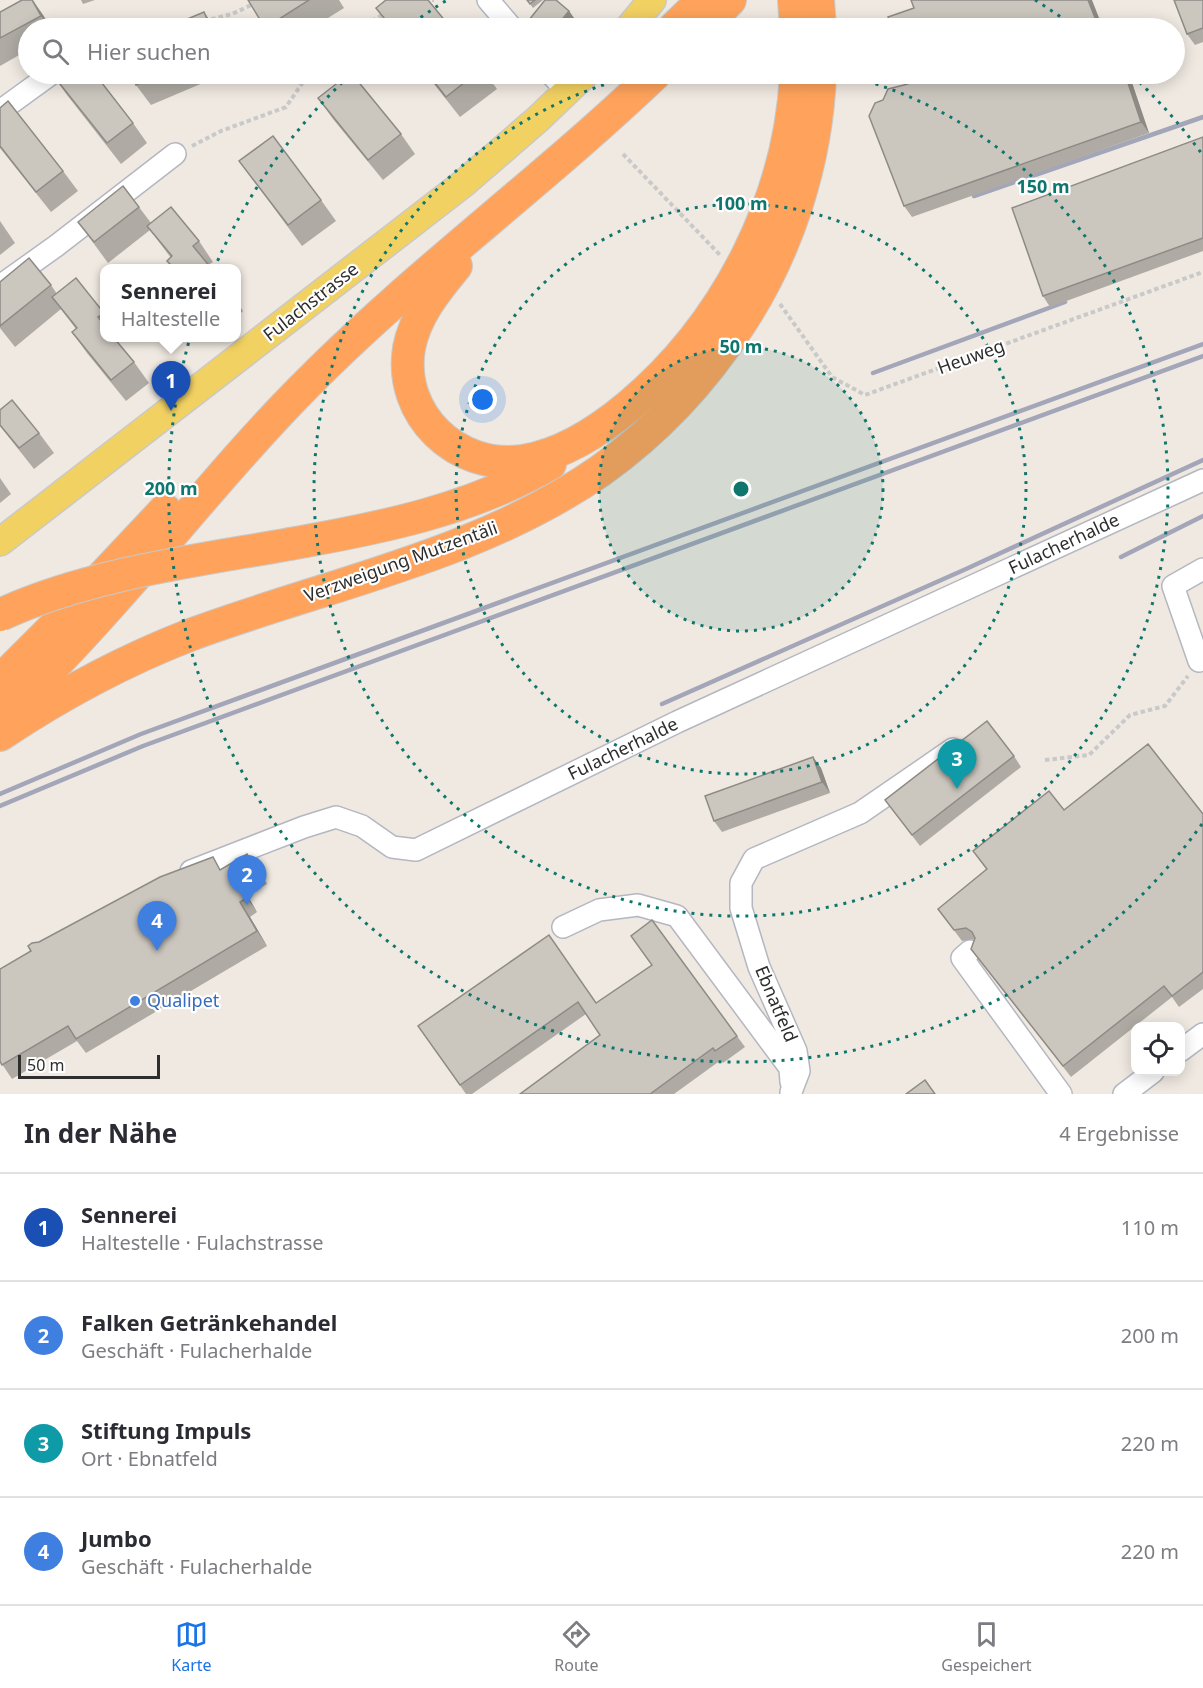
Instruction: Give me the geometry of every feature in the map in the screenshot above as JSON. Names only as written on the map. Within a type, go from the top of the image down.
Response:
[{"type":"highway","points":[[684,18],[703,0]]},
{"type":"highway","points":[[712,18],[730,0]]},
{"type":"highway","points":[[794,0],[795,18]]},
{"type":"highway","points":[[819,0],[820,18]]},
{"type":"highway","points":[[0,681],[31,652],[140,538],[223,442],[287,373],[362,303],[541,152],[617,84]]},
{"type":"highway","points":[[0,714],[48,671],[87,631],[239,456],[298,392],[376,318],[586,138],[644,84]]},
{"type":"highway","points":[[502,210],[439,287],[420,315],[408,357],[410,380],[415,399],[426,420],[442,439],[470,456],[492,462],[531,460],[560,450],[593,434],[640,396],[679,357],[710,317],[741,269],[759,231],[780,170],[792,114],[795,84]]},
{"type":"highway","name":"Verzweigung Mutzentäli","points":[[0,735],[73,690],[157,649],[252,614],[420,558],[500,526],[570,490],[625,451],[672,409],[711,366],[744,318],[771,271],[790,222],[810,153],[819,84]]},
{"type":"highway","name":"Verzweigung Mutzentäli","points":[[0,615],[89,584],[145,571],[412,520],[483,497],[534,473],[557,460],[593,434]]},
{"type":"main road","points":[[637,18],[652,0]]},
{"type":"main road","name":"Fulachstrasse","points":[[0,542],[464,183],[538,118],[563,84]]},
{"type":"street","points":[[488,0],[503,18]]},
{"type":"street","points":[[0,111],[37,84]]},
{"type":"street","points":[[0,285],[56,246],[175,154]]},
{"type":"street","name":"Fulacherhalde","points":[[176,876],[304,827],[336,818],[362,826],[392,847],[416,850],[677,722],[1203,480]]},
{"type":"street","points":[[1202,664],[1173,586],[1203,569]]},
{"type":"street","name":"Ebnatfeld","points":[[790,1093],[798,1071],[796,1051],[759,967],[741,908],[741,883],[754,859],[860,813],[959,745]]},
{"type":"street","name":"Ebnatfeld","points":[[563,927],[599,910],[638,906],[677,916],[790,1068],[790,1093]]},
{"type":"street","points":[[970,951],[962,958],[1062,1094]]},
{"type":"street","points":[[1185,1047],[1203,1034]]},
{"type":"street","points":[[1124,1094],[1147,1076]]},
{"type":"path","points":[[216,18],[232,14],[262,0]]},
{"type":"path","points":[[377,18],[394,10]]},
{"type":"path","points":[[175,154],[221,131],[286,107],[302,84]]},
{"type":"path","points":[[623,154],[728,264]]},
{"type":"path","name":"Heuweg","points":[[777,298],[832,377],[865,395],[1203,272]]},
{"type":"path","points":[[1045,760],[1089,755],[1130,715],[1165,706],[1202,664]]},
{"type":"building","points":[[22,0],[32,0],[41,16],[18,18],[18,28],[0,38],[0,12]]},
{"type":"building","points":[[248,0],[309,0],[281,18],[259,18]]},
{"type":"building","points":[[386,0],[428,0],[443,18],[384,18],[376,8]]},
{"type":"building","points":[[545,0],[556,0],[569,11],[563,18],[531,18]]},
{"type":"building","points":[[911,0],[1088,0],[1095,18],[888,18],[914,8]]},
{"type":"building","points":[[1174,0],[1203,0],[1203,28],[1187,34],[1185,18],[1181,18]]},
{"type":"building","points":[[204,12],[207,18],[190,18]]},
{"type":"building","points":[[60,84],[103,84],[133,123],[107,143]]},
{"type":"building","points":[[336,84],[360,84],[401,134],[368,160],[318,98]]},
{"type":"building","points":[[436,84],[462,84],[446,97]]},
{"type":"building","points":[[908,84],[1128,84],[1141,122],[904,206],[869,116],[875,103],[883,100],[888,89]]},
{"type":"building","points":[[8,101],[63,171],[36,192],[0,146],[0,108]]},
{"type":"building","points":[[273,136],[321,200],[288,225],[239,161]]},
{"type":"building","points":[[1203,137],[1203,238],[1043,296],[1012,208]]},
{"type":"building","points":[[123,186],[139,207],[94,242],[78,222]]},
{"type":"building","points":[[171,207],[199,241],[193,246],[208,264],[170,264],[167,261],[172,256],[147,226]]},
{"type":"building","points":[[29,258],[51,285],[0,326],[0,282]]},
{"type":"building","points":[[76,278],[100,308],[98,317],[100,342],[117,342],[134,362],[111,380],[72,332],[77,328],[52,297]]},
{"type":"building","points":[[12,400],[39,433],[19,448],[0,425],[0,410]]},
{"type":"building","points":[[987,721],[1014,756],[912,835],[885,800]]},
{"type":"building","points":[[1148,744],[1203,814],[1203,972],[1172,996],[1164,986],[1063,1066],[971,949],[975,938],[972,932],[966,928],[954,930],[938,909],[987,869],[973,851],[1049,791],[1064,810]]},
{"type":"building","points":[[813,757],[822,782],[714,821],[705,796]]},
{"type":"building","points":[[247,854],[256,869],[237,881],[247,898],[240,902],[257,931],[76,1039],[68,1026],[2,1065],[0,1061],[0,969],[31,951],[28,946],[32,943],[39,942],[160,877],[213,857],[220,870]]},
{"type":"building","points":[[652,920],[737,1036],[715,1051],[713,1048],[650,1094],[520,1094],[600,1035],[578,1002],[460,1085],[418,1026],[549,935],[596,1003],[652,965],[631,936]]},
{"type":"building","points":[[925,1080],[935,1094],[906,1094]]},
{"type":"railway","points":[[974,196],[1203,117]]},
{"type":"railway","points":[[873,373],[1065,302]]},
{"type":"railway","points":[[0,794],[141,734],[1203,344]]},
{"type":"railway","points":[[0,806],[143,746],[1203,356]]},
{"type":"railway","points":[[662,704],[966,569],[1203,460]]},
{"type":"railway","points":[[1121,557],[1203,516]]},
{"type":"place","name":"Sennerei","points":[[171,411]]},
{"type":"place","name":"Stiftung Impuls","points":[[957,789]]},
{"type":"place","name":"Falken Getränkehandel","points":[[247,905]]},
{"type":"place","name":"Jumbo","points":[[157,951]]},
{"type":"place","name":"Qualipet","points":[[135,1001]]}]
